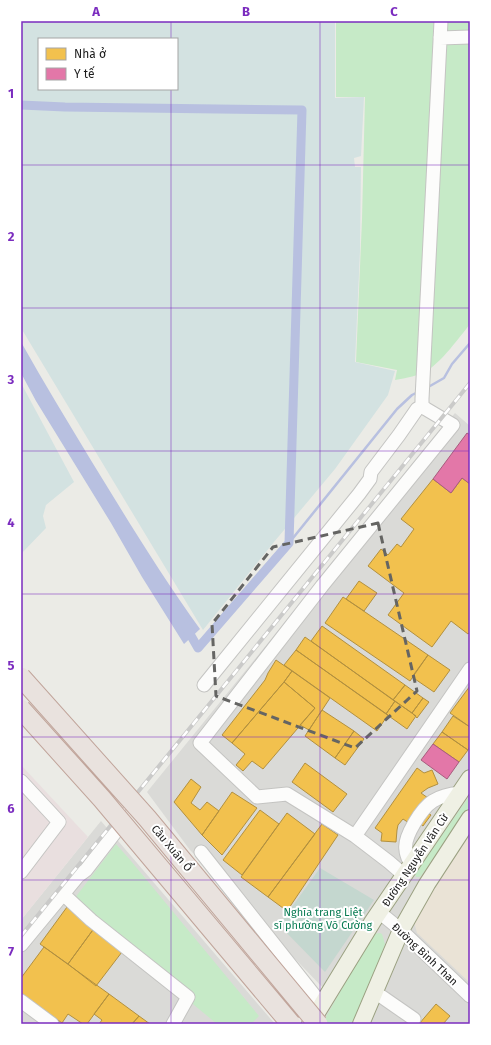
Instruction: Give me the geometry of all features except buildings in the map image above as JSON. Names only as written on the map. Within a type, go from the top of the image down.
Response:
[{"type":"highway","name":"Cầu Xuân Ổ","points":[[21,677],[147,818],[318,1024]]},
{"type":"highway","name":"Cầu Xuân Ổ","points":[[21,709],[107,805],[291,1024]]},
{"type":"main road","name":"Đường Nguyễn Văn Cừ","points":[[310,1024],[379,912],[470,778]]},
{"type":"main road","name":"Đường Nguyễn Văn Cừ","points":[[361,1024],[401,930],[425,888],[467,828]]},
{"type":"main road","points":[[408,870],[425,888]]},
{"type":"street","points":[[422,406],[441,21]]},
{"type":"street","points":[[440,38],[470,37]]},
{"type":"street","points":[[408,870],[389,862],[355,836],[287,794],[257,797],[200,743],[322,586],[454,425],[422,406]]},
{"type":"street","points":[[204,686],[359,494],[370,479],[371,472],[417,409],[422,406]]},
{"type":"street","points":[[355,836],[470,669]]},
{"type":"street","points":[[21,781],[59,822],[21,872]]},
{"type":"street","points":[[21,945],[78,876],[86,870],[117,830]]},
{"type":"street","points":[[201,852],[322,1005]]},
{"type":"street","points":[[63,894],[92,920],[188,997],[173,1024]]},
{"type":"street","name":"Đường Bình Than","points":[[379,912],[401,930],[470,996]]},
{"type":"street","points":[[375,992],[414,1019]]},
{"type":"street","points":[[21,1001],[52,1024]]},
{"type":"highlighted area","points":[[378,523],[417,691],[355,748],[216,696],[212,624],[273,547]]},
{"type":"shaded area","points":[[21,21],[335,21],[335,98],[364,97],[361,156],[354,158],[355,167],[361,167],[360,251],[355,362],[395,371],[388,395],[335,469],[203,630],[21,328]]},
{"type":"shaded area","points":[[21,383],[74,482],[46,505],[43,516],[46,528],[21,554]]},
{"type":"shaded area","points":[[455,413],[470,426],[470,1024],[304,1024],[325,990],[190,850],[147,792]]},
{"type":"shaded area","points":[[21,765],[88,837],[21,920]]},
{"type":"shaded area","points":[[101,821],[275,1024],[21,1024],[21,920]]},
{"type":"shaded area","points":[[470,833],[470,983],[417,933],[414,918]]},
{"type":"green space","points":[[336,21],[470,21],[470,324],[450,349],[428,370],[421,374],[395,380],[397,370],[356,362],[365,97],[336,97]]},
{"type":"green space","points":[[470,795],[470,806],[421,876],[416,877],[415,874]]},
{"type":"green space","points":[[116,844],[259,1016],[251,1024],[217,1024],[71,903]]},
{"type":"green space","name":"Nghĩa trang Liệt sĩ phường Võ Cường","points":[[320,868],[374,900],[325,972],[279,925]]},
{"type":"green space","points":[[373,934],[382,934],[385,944],[352,1024],[322,1024],[371,937]]},
{"type":"water","points":[[21,342],[131,526],[200,629],[184,644],[36,401],[21,373]]},
{"type":"waterway","points":[[21,105],[65,107],[302,110],[289,543],[198,648],[186,627]]},
{"type":"waterway","points":[[430,386],[444,378],[452,364],[470,343]]},
{"type":"waterway","points":[[289,543],[397,409],[416,393]]},
{"type":"railway","points":[[21,936],[470,383]]}]
